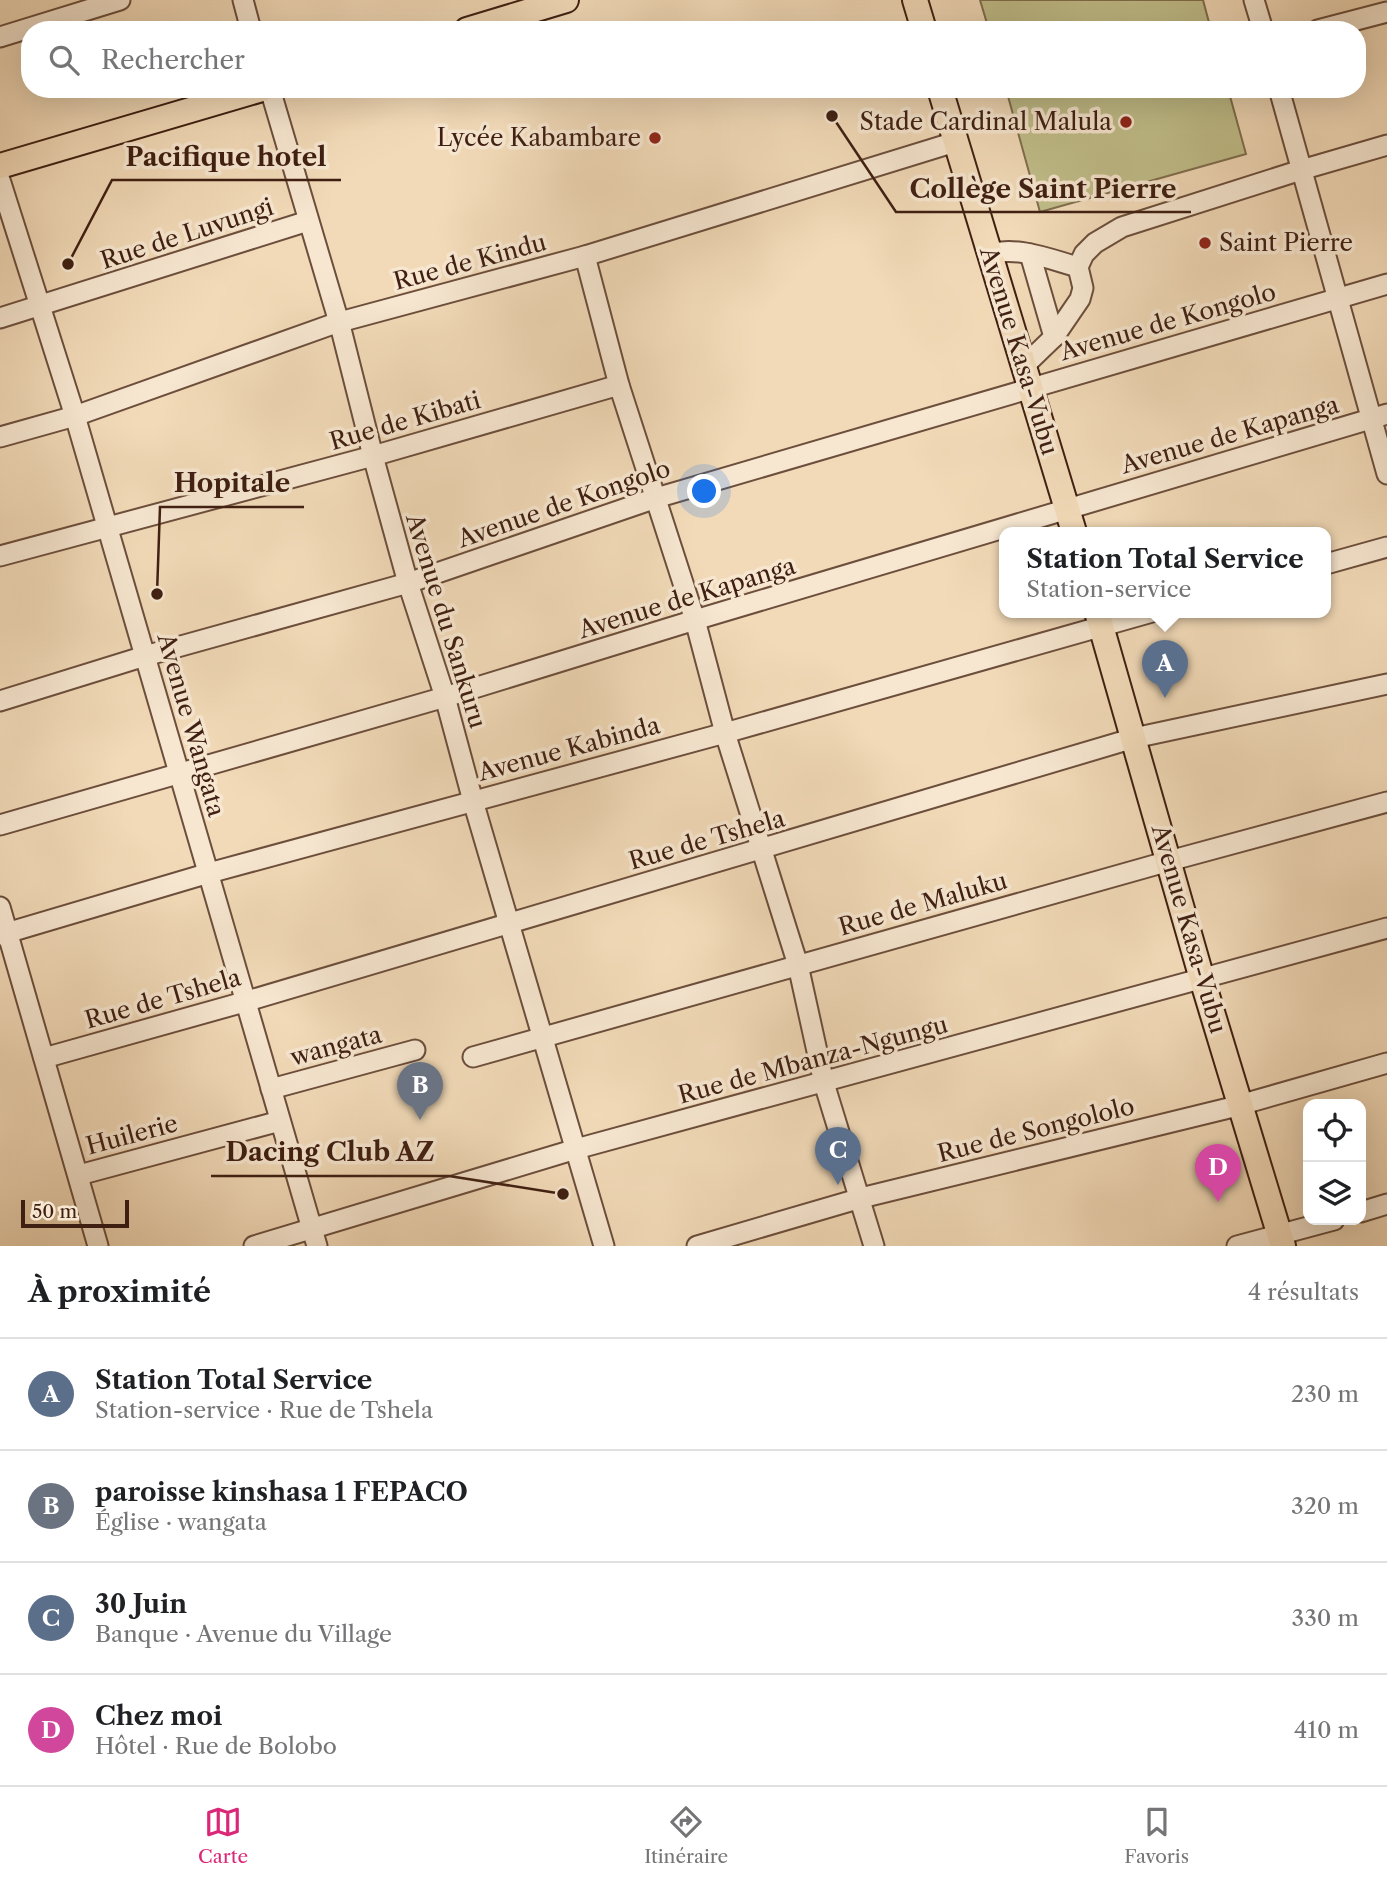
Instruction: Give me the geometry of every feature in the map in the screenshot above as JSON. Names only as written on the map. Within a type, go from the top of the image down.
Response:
[{"type":"main road","points":[[485,21],[511,8],[566,0]]},
{"type":"main road","points":[[915,0],[921,21]]},
{"type":"main road","points":[[0,166],[231,98]]},
{"type":"main road","name":"Avenue Kasa-Vubu","points":[[943,98],[1070,520]]},
{"type":"main road","name":"Avenue Kasa-Vubu","points":[[1099,619],[1202,979],[1282,1241]]},
{"type":"street","points":[[52,21],[120,0]]},
{"type":"street","points":[[243,0],[249,21]]},
{"type":"street","points":[[1255,0],[1261,21]]},
{"type":"street","points":[[1352,21],[1387,12]]},
{"type":"street","points":[[0,37],[21,31]]},
{"type":"street","name":"Avenue du Sankuru","points":[[273,98],[339,322],[408,583],[445,697],[604,1246]]},
{"type":"street","points":[[1281,98],[1336,298],[1379,417],[1387,474]]},
{"type":"street","name":"Rue de Kindu","points":[[0,438],[75,416],[339,322],[585,256],[955,142]]},
{"type":"street","points":[[1027,377],[1080,299],[1083,288],[1078,267],[1084,254],[1095,243],[1122,227],[1387,145]]},
{"type":"street","name":"Avenue Wangata","points":[[0,180],[75,416],[180,772],[244,1002],[315,1236]]},
{"type":"street","name":"Rue de Luvungi","points":[[0,318],[308,221]]},
{"type":"street","points":[[989,254],[1003,250],[1078,267]]},
{"type":"street","points":[[1030,254],[1054,337]]},
{"type":"street","points":[[585,256],[620,386],[695,620],[725,733],[798,965],[824,1083],[874,1246]]},
{"type":"street","name":"Avenue de Kongolo","points":[[0,701],[145,656],[408,583],[656,498],[1027,377],[1387,284]]},
{"type":"street","name":"Rue de Kibati","points":[[0,556],[373,456],[620,386]]},
{"type":"street","name":"Avenue de Kapanga","points":[[1044,527],[1379,417]]},
{"type":"street","name":"Avenue de Kapanga","points":[[0,825],[445,697],[695,620],[999,539]]},
{"type":"street","points":[[1331,563],[1387,547]]},
{"type":"street","name":"Avenue Kabinda","points":[[4,934],[209,873],[725,733],[1099,619]]},
{"type":"street","name":"Rue de Tshela","points":[[44,1058],[244,1002],[1134,738],[1387,684]]},
{"type":"street","name":"Rue de Maluku","points":[[473,1057],[1168,860],[1387,802]]},
{"type":"street","points":[[0,906],[4,934],[79,1175],[97,1246]]},
{"type":"street","name":"Rue de Mbanza-Ngungu","points":[[254,1246],[315,1236],[576,1149],[1387,928]]},
{"type":"street","name":"wangata","points":[[271,1089],[415,1050]]},
{"type":"street","name":"Rue de Songololo","points":[[697,1246],[861,1198],[1241,1104],[1387,1063]]},
{"type":"street","name":"Huilerie","points":[[79,1175],[280,1121]]},
{"type":"street","points":[[1366,1210],[1387,1204]]},
{"type":"street","points":[[1237,1246],[1282,1241],[1322,1225]]},
{"type":"shaded area","points":[[980,0],[1203,0],[1209,21],[986,21]]},
{"type":"shaded area","name":"Stade Cardinal Malula","points":[[1008,98],[1230,98],[1246,154],[1040,212]]},
{"type":"place","name":"Collège Saint Pierre","points":[[832,116]]},
{"type":"place","name":"Stade Cardinal Malula","points":[[1126,122]]},
{"type":"place","name":"Lycée Kabambare","points":[[655,138]]},
{"type":"place","name":"Saint Pierre","points":[[1205,243]]},
{"type":"place","name":"Pacifique hotel","points":[[68,264]]},
{"type":"place","name":"Hopitale","points":[[157,594]]},
{"type":"place","name":"Station Total Service","points":[[1165,698]]},
{"type":"place","name":"paroisse kinshasa 1 FEPACO","points":[[420,1120]]},
{"type":"place","name":"30 Juin","points":[[838,1185]]},
{"type":"place","name":"Dacing Club AZ","points":[[563,1194]]},
{"type":"place","name":"Chez moi","points":[[1218,1202]]}]
